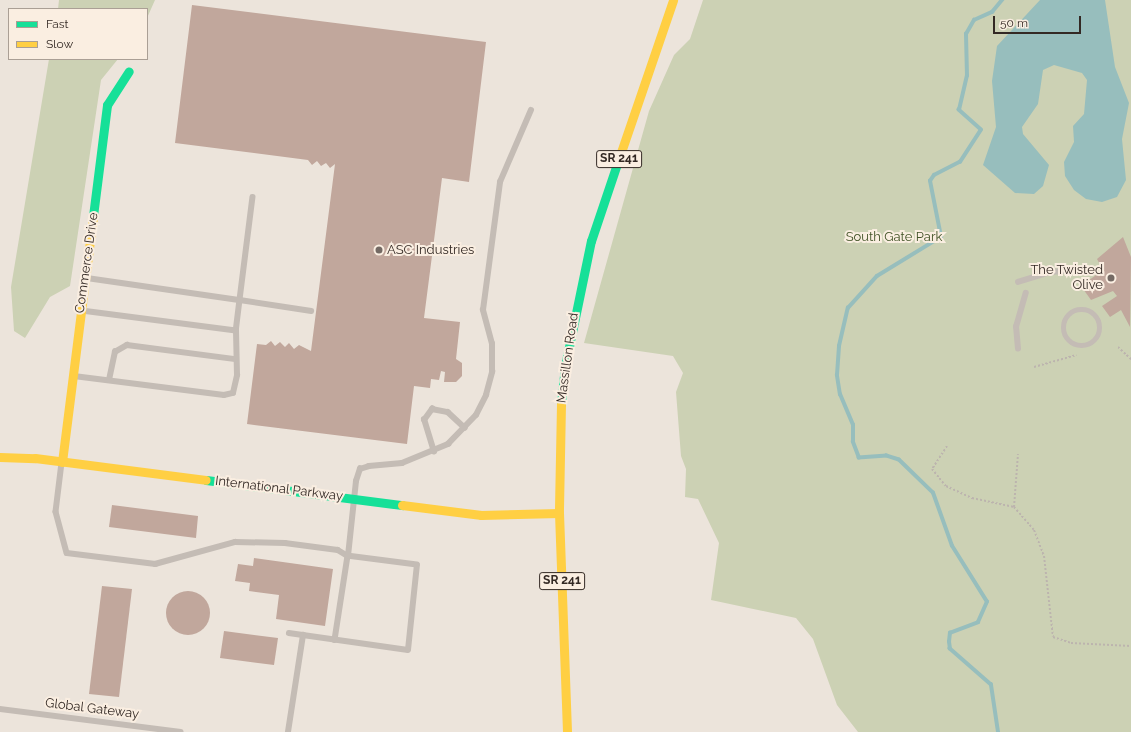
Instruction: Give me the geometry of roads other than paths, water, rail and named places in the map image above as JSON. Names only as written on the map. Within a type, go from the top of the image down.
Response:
[{"type":"street","name":"Massillon Road","points":[[567,732],[559,513],[565,373],[586,261],[673,0]]},
{"type":"street","name":"Commerce Drive","points":[[62,462],[107,105],[116,86],[129,71]]},
{"type":"street","name":"International Parkway","points":[[0,457],[62,462],[481,515],[559,513]]},
{"type":"lane","points":[[335,640],[360,470],[402,463],[434,452],[465,428],[486,395],[492,372],[492,344],[483,310],[500,182],[531,110]]},
{"type":"lane","points":[[72,376],[224,395],[233,393],[236,385],[236,331],[253,197]]},
{"type":"lane","points":[[1018,282],[1050,272],[1093,269]]},
{"type":"lane","points":[[84,278],[311,311]]},
{"type":"lane","points":[[1018,349],[1016,327],[1026,293]]},
{"type":"lane","points":[[1085,310],[1096,316],[1100,332],[1094,342],[1077,346],[1067,339],[1064,328],[1073,313],[1085,310]]},
{"type":"lane","points":[[80,311],[236,331]]},
{"type":"lane","points":[[110,380],[115,352],[127,345],[235,359]]},
{"type":"lane","points":[[434,452],[424,420],[432,409],[448,412],[465,428]]},
{"type":"lane","points":[[62,462],[56,512],[67,553],[154,564],[235,542],[285,543],[338,550],[348,556],[417,565],[408,650],[289,633]]},
{"type":"lane","points":[[288,732],[303,635]]},
{"type":"lane","name":"Global Gateway","points":[[0,709],[181,732]]},
{"type":"water","points":[[1040,0],[1105,0],[1115,67],[1129,103],[1122,139],[1126,180],[1117,197],[1102,202],[1086,199],[1074,190],[1065,176],[1064,162],[1074,142],[1073,126],[1084,114],[1087,80],[1082,73],[1054,65],[1043,70],[1038,104],[1022,127],[1023,134],[1049,165],[1043,186],[1034,194],[1015,193],[983,165],[996,127],[992,81],[997,46]]},
{"type":"waterway","points":[[998,732],[991,685],[950,649],[949,642],[950,633],[978,622],[987,602],[952,546],[933,493],[899,460],[887,456],[859,458],[853,442],[853,425],[840,395],[837,375],[839,346],[848,308],[877,276],[941,237],[930,181],[934,175],[960,162],[981,130],[959,110],[967,76],[966,34],[974,20],[992,12],[1002,0]]},
{"type":"place","name":"ASC Industries","points":[[379,250]]},
{"type":"place","name":"The Twisted Olive","points":[[1111,278]]},
{"type":"park label","name":"South Gate Park","points":[[894,237]]}]
